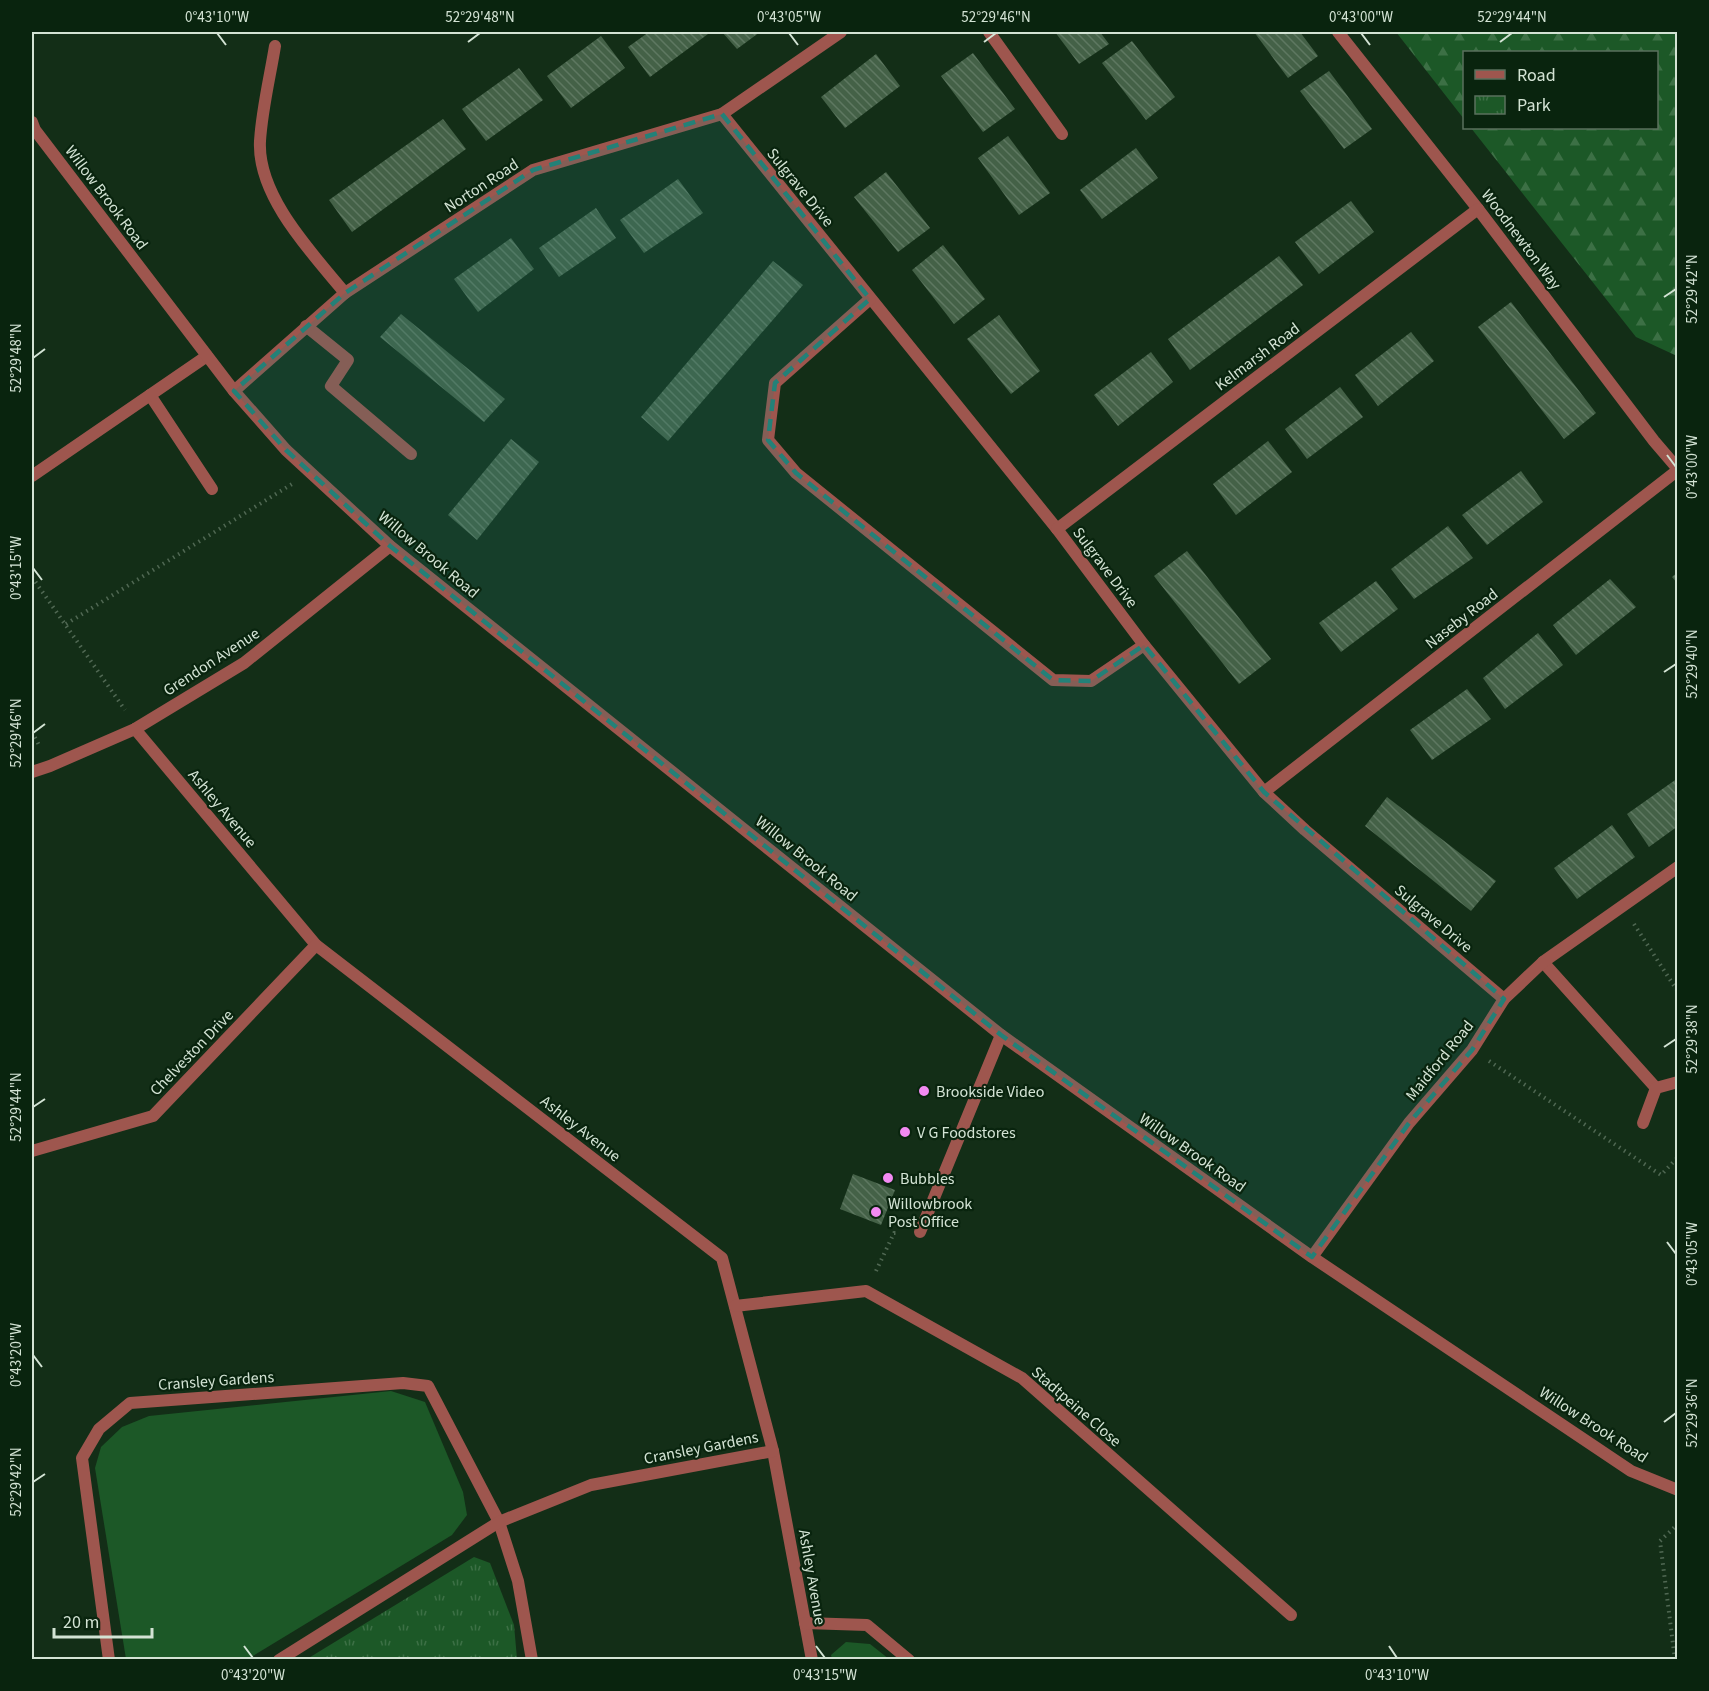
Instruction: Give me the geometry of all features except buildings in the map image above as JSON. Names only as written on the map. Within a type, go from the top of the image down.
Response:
[{"type":"street","name":"Norton Road","points":[[234,391],[345,294],[533,170],[722,114],[841,32]]},
{"type":"street","points":[[989,32],[1062,134]]},
{"type":"street","name":"Woodnewton Way","points":[[1338,32],[1478,209],[1677,469]]},
{"type":"street","points":[[275,45],[260,142],[264,167],[279,207],[345,294]]},
{"type":"street","name":"Sulgrave Drive","points":[[722,114],[1057,529],[1144,645],[1264,792],[1305,830],[1504,999]]},
{"type":"street","name":"Willow Brook Road","points":[[33,128],[234,391],[286,450],[390,546],[1000,1035],[1312,1257],[1631,1470],[1677,1490]]},
{"type":"street","name":"Kelmarsh Road","points":[[1057,529],[1478,209]]},
{"type":"street","points":[[870,299],[775,383],[768,440],[796,473],[1053,681],[1091,681],[1144,645]]},
{"type":"street","points":[[306,326],[348,360],[331,386],[411,454]]},
{"type":"street","points":[[32,476],[207,356]]},
{"type":"street","points":[[150,395],[212,489]]},
{"type":"street","name":"Naseby Road","points":[[1264,792],[1677,469]]},
{"type":"street","name":"Grendon Avenue","points":[[32,772],[135,729],[244,663],[390,546]]},
{"type":"street","name":"Ashley Avenue","points":[[135,729],[316,945],[722,1258],[774,1450],[812,1659]]},
{"type":"street","name":"Maidford Road","points":[[1312,1257],[1409,1123],[1472,1050],[1504,999],[1544,962],[1677,867]]},
{"type":"street","name":"Chelveston Drive","points":[[32,1151],[153,1116],[316,945]]},
{"type":"street","points":[[1544,962],[1656,1088]]},
{"type":"street","points":[[920,1232],[1000,1035]]},
{"type":"street","points":[[1656,1088],[1677,1082]]},
{"type":"street","points":[[1644,1124],[1656,1088]]},
{"type":"street","points":[[735,1306],[866,1291]]},
{"type":"street","name":"Stadtpeine Close","points":[[866,1291],[1022,1378],[1291,1615]]},
{"type":"street","name":"Cransley Gardens","points":[[109,1659],[81,1458],[99,1429],[130,1403],[403,1383],[428,1386],[499,1522],[518,1581],[532,1659]]},
{"type":"street","name":"Cransley Gardens","points":[[279,1659],[499,1522],[591,1485],[774,1450]]},
{"type":"street","points":[[805,1623],[867,1624],[909,1659]]},
{"type":"path","points":[[66,624],[279,494],[296,480]]},
{"type":"path","points":[[32,577],[118,699],[135,729]]},
{"type":"path","points":[[1623,906],[1677,992]]},
{"type":"path","points":[[1472,1050],[1661,1175],[1677,1157]]},
{"type":"path","points":[[866,1291],[894,1233],[920,1232]]},
{"type":"path","points":[[1675,1659],[1660,1541],[1677,1524]]},
{"type":"highlighted area","points":[[722,114],[870,299],[775,383],[768,440],[796,473],[1053,680],[1091,681],[1144,645],[1264,792],[1504,999],[1472,1050],[1409,1123],[1312,1257],[1001,1035],[390,546],[286,450],[234,391],[345,293],[533,170]]},
{"type":"green space","points":[[1396,32],[1677,32],[1677,356],[1636,337],[1472,129],[1658,129],[1658,51],[1463,51],[1463,118]]},
{"type":"green space","points":[[391,1391],[425,1402],[463,1492],[467,1515],[452,1535],[248,1659],[126,1659],[95,1468],[101,1447],[122,1427],[149,1416]]},
{"type":"green space","points":[[474,1557],[490,1563],[514,1625],[517,1659],[307,1659]]},
{"type":"green space","points":[[846,1642],[870,1644],[889,1659],[832,1659],[831,1655]]},
{"type":"place","name":"Brookside Video","points":[[924,1091]]},
{"type":"place","name":"V G Foodstores","points":[[905,1132]]},
{"type":"place","name":"Bubbles","points":[[888,1178]]},
{"type":"place","name":"Willowbrook Post Office","points":[[876,1212]]}]
